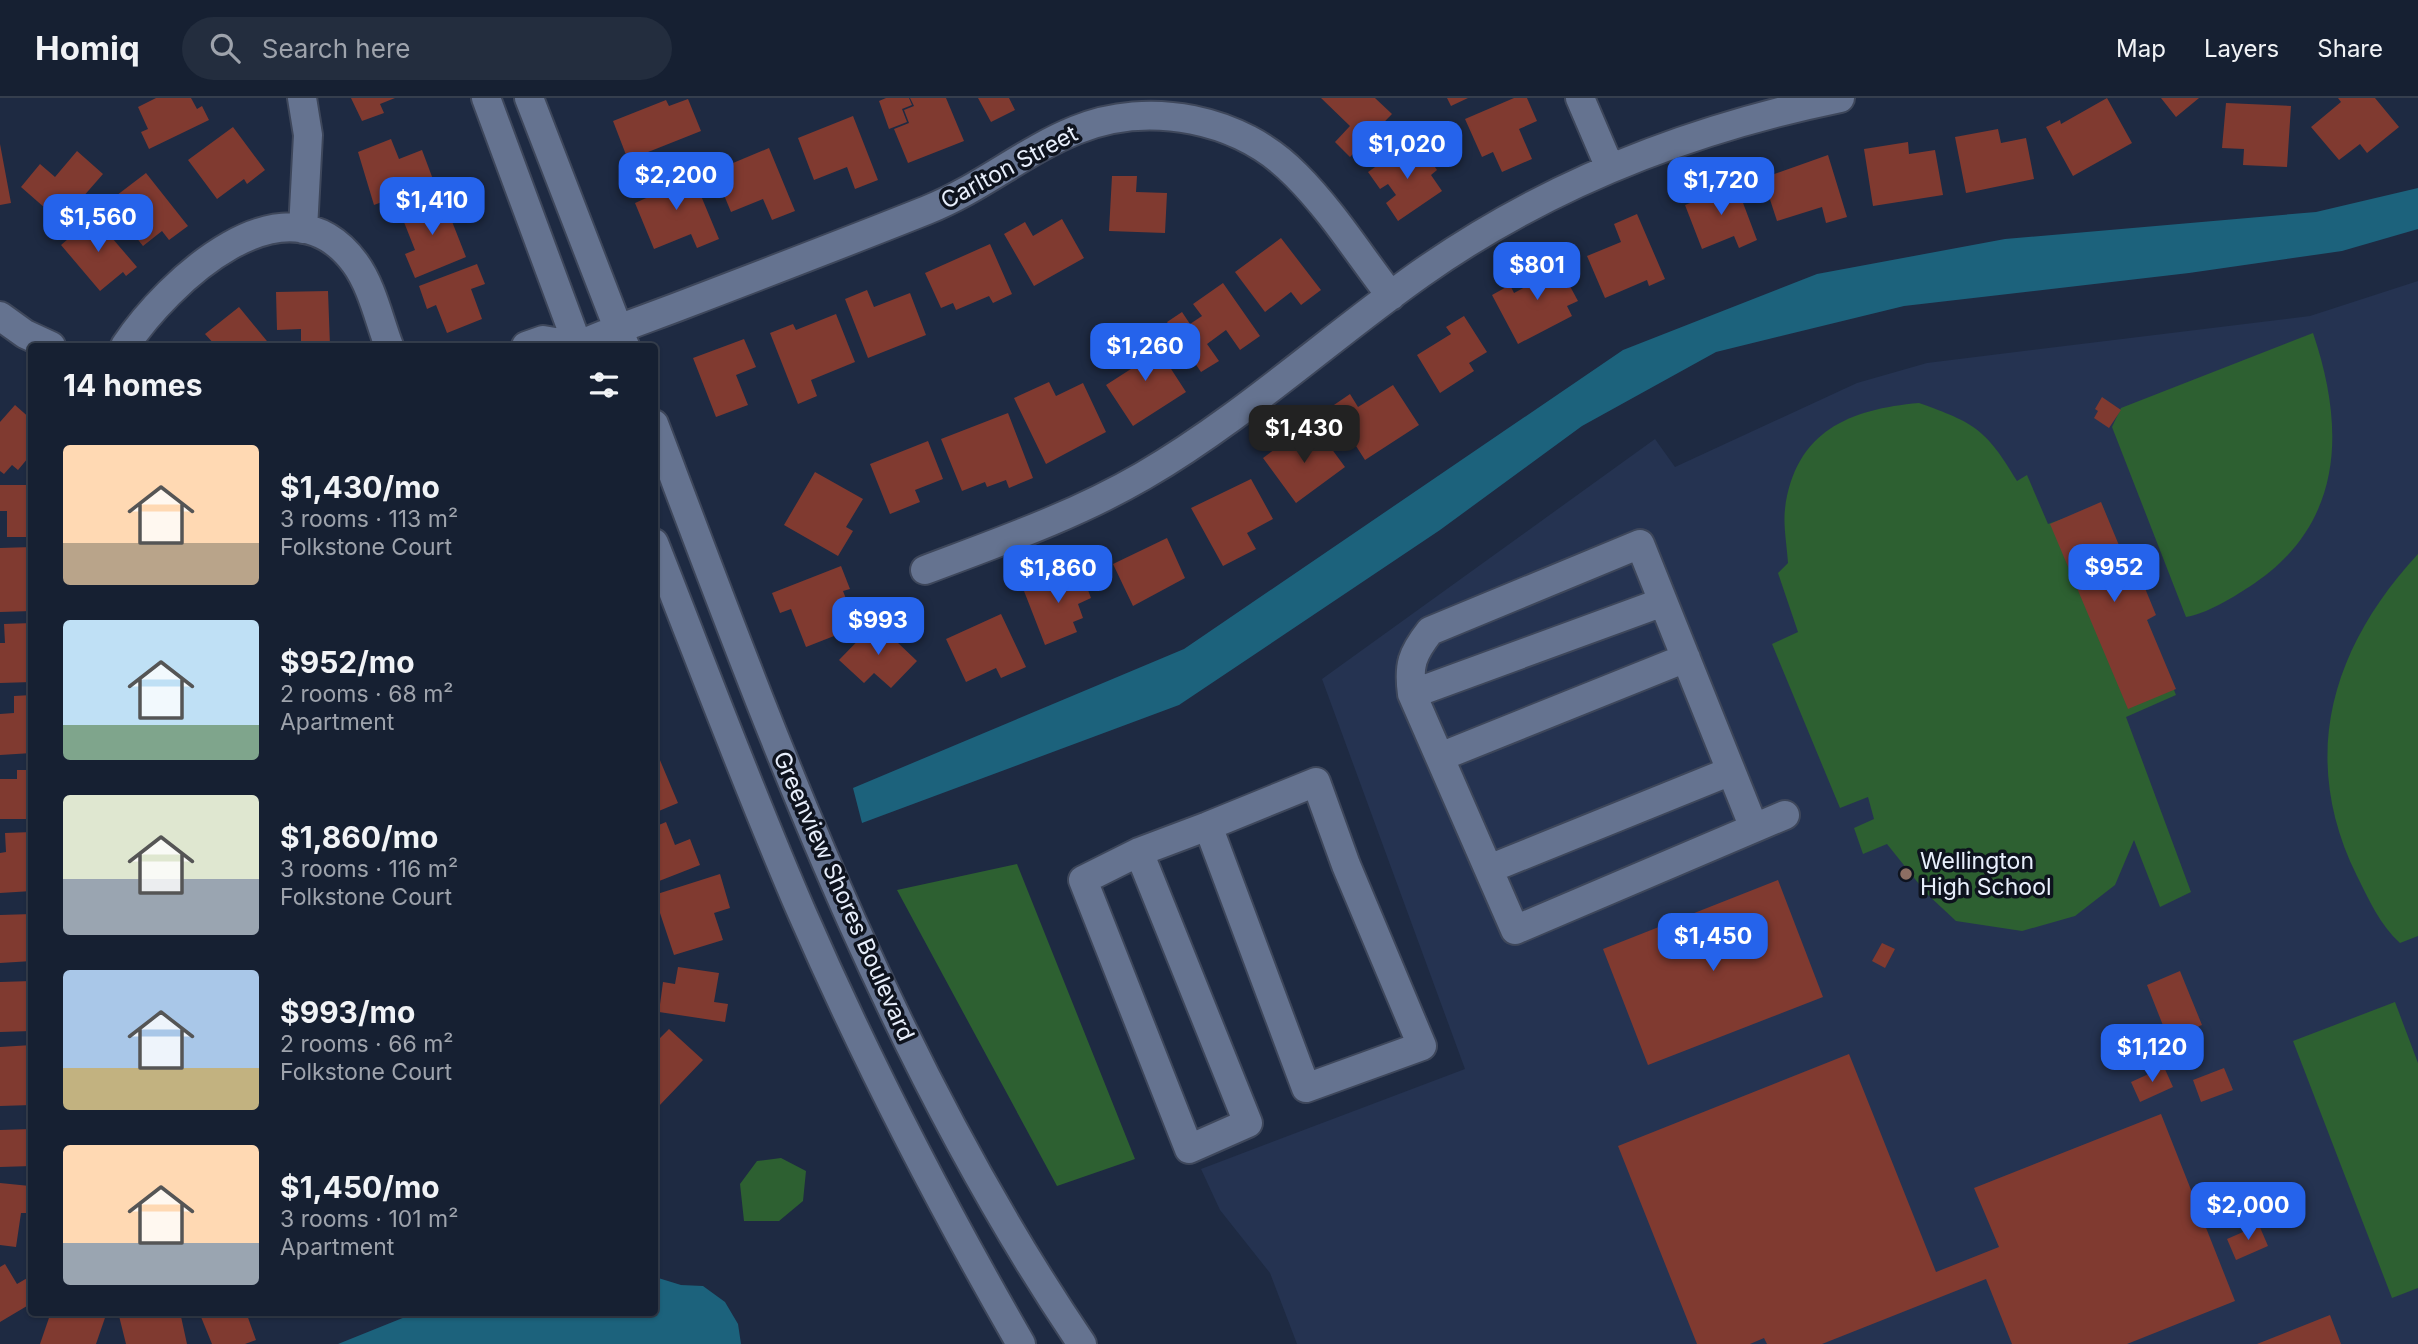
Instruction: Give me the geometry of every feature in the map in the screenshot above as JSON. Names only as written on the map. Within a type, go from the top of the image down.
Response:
[{"type":"street","points":[[302,98],[308,135],[303,229]]},
{"type":"street","points":[[486,98],[577,343]]},
{"type":"street","points":[[529,98],[622,338]]},
{"type":"street","points":[[1580,98],[1610,168]]},
{"type":"street","points":[[925,570],[1043,525],[1143,476],[1195,442],[1391,296],[1483,233],[1610,168],[1714,129],[1840,98]]},
{"type":"street","name":"Carlton Street","points":[[594,343],[622,338],[930,209],[1118,108],[1215,125],[1244,137],[1271,153],[1295,173],[1316,197],[1391,296]]},
{"type":"street","points":[[127,343],[169,294],[238,239],[267,228],[303,229],[331,241],[354,262],[363,275],[388,343]]},
{"type":"street","points":[[0,316],[11,326],[45,343]]},
{"type":"street","points":[[534,343],[543,340],[560,343]]},
{"type":"street","name":"Greenview Shores Boulevard","points":[[658,434],[787,773],[835,888],[944,1112],[1005,1220],[1082,1344]]},
{"type":"street","points":[[1754,828],[1640,544],[1430,631],[1417,648],[1409,671],[1412,694],[1515,930],[1785,815]]},
{"type":"street","name":"Greenview Shores Boulevard","points":[[658,553],[803,915],[875,1066],[969,1252],[1021,1344]]},
{"type":"street","points":[[1412,694],[1664,602]]},
{"type":"street","points":[[1440,757],[1686,658]]},
{"type":"street","points":[[1489,869],[1731,771]]},
{"type":"street","points":[[1139,852],[1248,1123],[1189,1149],[1083,880],[1139,852],[1316,782],[1346,865],[1422,1046],[1306,1088],[1208,826]]},
{"type":"shaded area","points":[[2418,188],[2418,229],[2342,251],[2189,273],[1904,306],[1716,352],[1582,426],[1440,530],[1179,705],[862,823],[853,788],[1184,649],[1623,350],[1817,274],[2005,239],[2316,212]]},
{"type":"shaded area","name":"Wellington High School","points":[[2418,281],[2418,1344],[1297,1344],[1270,1273],[1220,1210],[1201,1169],[1465,1069],[1322,679],[1655,439],[1675,467],[1857,383],[1927,363],[2310,316]]},
{"type":"shaded area","points":[[658,1278],[681,1285],[703,1286],[725,1302],[738,1324],[741,1344],[338,1344],[408,1316],[658,1316]]},
{"type":"green space","points":[[2313,333],[2324,369],[2332,440],[2329,474],[2320,505],[2304,535],[2280,563],[2227,601],[2186,617],[2112,427],[2121,408]]},
{"type":"green space","points":[[1919,403],[1954,416],[1977,430],[1996,450],[2017,481],[2027,475],[2048,524],[2102,505],[2176,695],[2126,717],[2191,892],[2160,907],[2134,840],[2115,885],[2075,916],[2022,931],[1956,921],[1927,894],[1887,844],[1863,854],[1854,828],[1874,819],[1868,797],[1840,808],[1772,644],[1798,632],[1778,573],[1788,563],[1785,509],[1791,482],[1800,460],[1830,429],[1870,411]]},
{"type":"green space","points":[[2418,554],[2418,936],[2400,943],[2371,903],[2339,832],[2330,789],[2328,746],[2333,705],[2345,665],[2364,627],[2388,590]]},
{"type":"green space","points":[[1017,864],[1135,1159],[1057,1186],[897,890]]},
{"type":"green space","points":[[2395,1002],[2418,1063],[2418,1288],[2392,1298],[2293,1041]]},
{"type":"green space","points":[[781,1158],[806,1171],[803,1201],[779,1221],[744,1221],[740,1184],[757,1161]]},
{"type":"building","points":[[156,98],[191,98],[197,109],[202,106],[209,120],[149,149],[141,132],[148,129],[138,107]]},
{"type":"building","points":[[351,98],[395,98],[380,104],[384,113],[362,121]]},
{"type":"building","points":[[886,98],[909,98],[912,105],[902,109],[907,122],[889,129],[879,101]]},
{"type":"building","points":[[910,98],[946,98],[964,141],[908,163],[894,129],[909,123],[904,110],[914,106]]},
{"type":"building","points":[[978,98],[1009,98],[1015,110],[991,122]]},
{"type":"building","points":[[1321,98],[1375,98],[1392,114],[1350,157],[1335,142],[1350,126]]},
{"type":"building","points":[[1447,98],[1468,98],[1451,106]]},
{"type":"building","points":[[1514,98],[1527,98],[1537,121],[1519,129],[1532,159],[1502,172],[1493,152],[1482,157],[1465,119]]},
{"type":"building","points":[[2107,98],[2132,143],[2073,176],[2046,127],[2060,120],[2061,124]]},
{"type":"building","points":[[2161,98],[2199,98],[2176,117]]},
{"type":"building","points":[[2338,98],[2375,98],[2399,127],[2367,153],[2360,144],[2339,160],[2311,127],[2341,102]]},
{"type":"building","points":[[688,99],[701,131],[628,160],[613,121],[666,100],[669,106]]},
{"type":"building","points":[[2226,103],[2291,106],[2287,167],[2243,165],[2244,149],[2222,148]]},
{"type":"building","points":[[853,116],[878,180],[855,189],[847,167],[814,180],[798,138]]},
{"type":"building","points":[[233,127],[265,170],[247,184],[244,179],[217,199],[188,160]]},
{"type":"building","points":[[1998,129],[2001,143],[2026,138],[2034,179],[1966,193],[1955,137]]},
{"type":"building","points":[[391,139],[399,159],[422,150],[434,182],[374,205],[358,152]]},
{"type":"building","points":[[1908,142],[1909,154],[1935,150],[1943,195],[1873,206],[1864,149]]},
{"type":"building","points":[[0,144],[11,203],[0,205]]},
{"type":"building","points":[[1408,144],[1416,156],[1424,151],[1437,170],[1431,175],[1442,191],[1398,221],[1386,203],[1396,195],[1388,184],[1380,189],[1368,172]]},
{"type":"building","points":[[769,148],[795,211],[772,220],[763,199],[731,212],[714,171]]},
{"type":"building","points":[[77,151],[103,174],[61,222],[21,187],[40,164],[55,177]]},
{"type":"building","points":[[1828,155],[1847,217],[1826,223],[1822,207],[1777,221],[1763,178]]},
{"type":"building","points":[[675,170],[682,184],[694,179],[719,239],[697,248],[691,234],[654,249],[635,203],[653,195],[647,182]]},
{"type":"building","points":[[146,173],[188,226],[169,240],[162,231],[143,246],[108,202]]},
{"type":"building","points":[[1112,176],[1137,176],[1136,192],[1167,193],[1165,233],[1109,231]]},
{"type":"building","points":[[1734,179],[1757,240],[1739,248],[1734,236],[1702,249],[1685,205],[1714,194],[1712,188]]},
{"type":"building","points":[[442,196],[466,257],[415,278],[405,254],[415,250],[400,212]]},
{"type":"building","points":[[1637,214],[1665,279],[1649,286],[1647,280],[1605,298],[1587,256],[1621,242],[1614,224]]},
{"type":"building","points":[[94,217],[137,267],[126,276],[123,272],[100,291],[61,245]]},
{"type":"building","points":[[1062,219],[1084,258],[1034,286],[1004,234],[1025,222],[1033,236]]},
{"type":"building","points":[[1281,238],[1321,290],[1301,305],[1291,292],[1265,312],[1235,272]]},
{"type":"building","points":[[990,244],[1012,294],[993,303],[989,296],[956,310],[953,303],[941,308],[925,273]]},
{"type":"building","points":[[1553,255],[1578,301],[1567,306],[1572,316],[1518,344],[1492,295],[1510,285],[1514,293],[1536,281],[1529,268]]},
{"type":"building","points":[[477,264],[485,284],[471,289],[482,319],[447,333],[436,305],[427,309],[419,286]]},
{"type":"building","points":[[1223,283],[1260,336],[1240,350],[1226,330],[1207,344],[1219,361],[1201,372],[1167,322],[1182,312],[1190,324],[1202,316],[1193,304]]},
{"type":"building","points":[[867,290],[874,307],[910,293],[926,335],[868,358],[845,299]]},
{"type":"building","points":[[328,291],[330,343],[301,343],[301,329],[277,330],[276,292]]},
{"type":"building","points":[[239,307],[269,343],[213,343],[205,334]]},
{"type":"building","points":[[836,314],[855,362],[811,380],[817,396],[798,404],[770,333],[793,324],[796,330]]},
{"type":"building","points":[[1464,316],[1487,352],[1469,363],[1474,371],[1440,393],[1417,355],[1451,334],[1446,327]]},
{"type":"building","points":[[1149,335],[1186,392],[1133,426],[1106,385],[1134,367],[1124,352]]},
{"type":"building","points":[[744,339],[756,367],[736,375],[748,405],[716,417],[693,358]]},
{"type":"building","points":[[1049,382],[1056,396],[1083,383],[1106,432],[1046,464],[1014,398]]},
{"type":"building","points":[[1393,385],[1419,425],[1365,460],[1331,407],[1350,394],[1358,407]]},
{"type":"building","points":[[2102,397],[2121,410],[2109,428],[2094,418],[2098,411],[2095,409]]},
{"type":"building","points":[[15,405],[28,416],[28,458],[18,470],[12,465],[4,474],[0,471],[0,422]]},
{"type":"building","points":[[1008,413],[1033,478],[1009,488],[1006,480],[987,487],[985,482],[962,491],[941,439]]},
{"type":"building","points":[[1317,429],[1345,467],[1296,503],[1263,458],[1282,444],[1287,451]]},
{"type":"building","points":[[928,441],[943,479],[915,490],[920,502],[890,514],[870,464]]},
{"type":"building","points":[[815,472],[863,499],[846,527],[853,531],[838,556],[784,525]]},
{"type":"building","points":[[1251,479],[1273,519],[1247,533],[1256,549],[1223,566],[1191,508]]},
{"type":"building","points":[[0,485],[28,485],[28,537],[7,537],[7,511],[0,511]]},
{"type":"building","points":[[2101,502],[2133,579],[2140,576],[2156,615],[2147,620],[2176,689],[2128,709],[2050,524]]},
{"type":"building","points":[[1167,538],[1185,578],[1133,606],[1113,564]]},
{"type":"building","points":[[28,547],[28,611],[0,612],[0,548]]},
{"type":"building","points":[[841,566],[850,589],[843,591],[857,627],[806,647],[791,609],[780,613],[772,593]]},
{"type":"building","points":[[1080,569],[1091,598],[1078,604],[1083,618],[1073,622],[1077,632],[1045,645],[1024,591]]},
{"type":"building","points":[[1001,614],[1026,667],[1001,678],[996,668],[966,682],[946,639]]},
{"type":"building","points":[[876,622],[917,661],[891,688],[874,673],[864,683],[839,660]]},
{"type":"building","points":[[28,623],[28,682],[0,683],[0,643],[5,643],[4,624]]},
{"type":"building","points":[[28,695],[28,753],[0,755],[0,714],[14,713],[14,696]]},
{"type":"building","points":[[658,756],[678,803],[658,811]]},
{"type":"building","points":[[17,770],[28,770],[28,819],[0,819],[0,779],[17,779]]},
{"type":"building","points":[[666,822],[675,845],[690,839],[700,865],[658,881],[658,825]]},
{"type":"building","points":[[28,832],[28,891],[0,893],[0,853],[6,852],[5,833]]},
{"type":"building","points":[[720,874],[730,908],[714,913],[723,940],[674,955],[658,907],[658,894]]},
{"type":"building","points":[[1778,880],[1823,997],[1648,1065],[1603,949]]},
{"type":"building","points":[[28,914],[28,961],[0,963],[0,915]]},
{"type":"building","points":[[1882,943],[1895,949],[1885,968],[1872,961]]},
{"type":"building","points":[[678,967],[719,973],[714,1002],[728,1004],[725,1022],[659,1012],[663,982],[675,984]]},
{"type":"building","points":[[2180,971],[2202,1025],[2168,1038],[2147,985]]},
{"type":"building","points":[[28,981],[28,1031],[0,1032],[0,982]]},
{"type":"building","points":[[669,1029],[703,1060],[658,1107],[658,1040]]},
{"type":"building","points":[[28,1045],[28,1105],[0,1106],[0,1047]]},
{"type":"building","points":[[1849,1054],[1936,1272],[1999,1247],[1974,1188],[2161,1114],[2235,1301],[2127,1344],[2012,1344],[1986,1279],[1822,1344],[1767,1344],[1764,1338],[1750,1344],[1697,1344],[1618,1146]]},
{"type":"building","points":[[2164,1067],[2173,1087],[2140,1102],[2131,1082]]},
{"type":"building","points":[[2224,1068],[2233,1090],[2201,1102],[2193,1080]]},
{"type":"building","points":[[28,1129],[28,1166],[0,1167],[0,1130]]},
{"type":"building","points":[[0,1183],[28,1186],[27,1213],[21,1213],[16,1247],[0,1245]]},
{"type":"building","points":[[2259,1225],[2268,1246],[2236,1260],[2227,1239]]},
{"type":"building","points":[[5,1264],[17,1284],[28,1278],[28,1305],[0,1322],[0,1267]]},
{"type":"building","points":[[2330,1315],[2341,1344],[2257,1344]]},
{"type":"building","points":[[50,1316],[106,1316],[96,1344],[40,1344]]},
{"type":"building","points":[[119,1316],[181,1316],[187,1344],[126,1344]]},
{"type":"building","points":[[201,1316],[247,1316],[256,1340],[245,1344],[212,1344]]},
{"type":"place","name":"Wellington High School","points":[[1906,874]]}]
